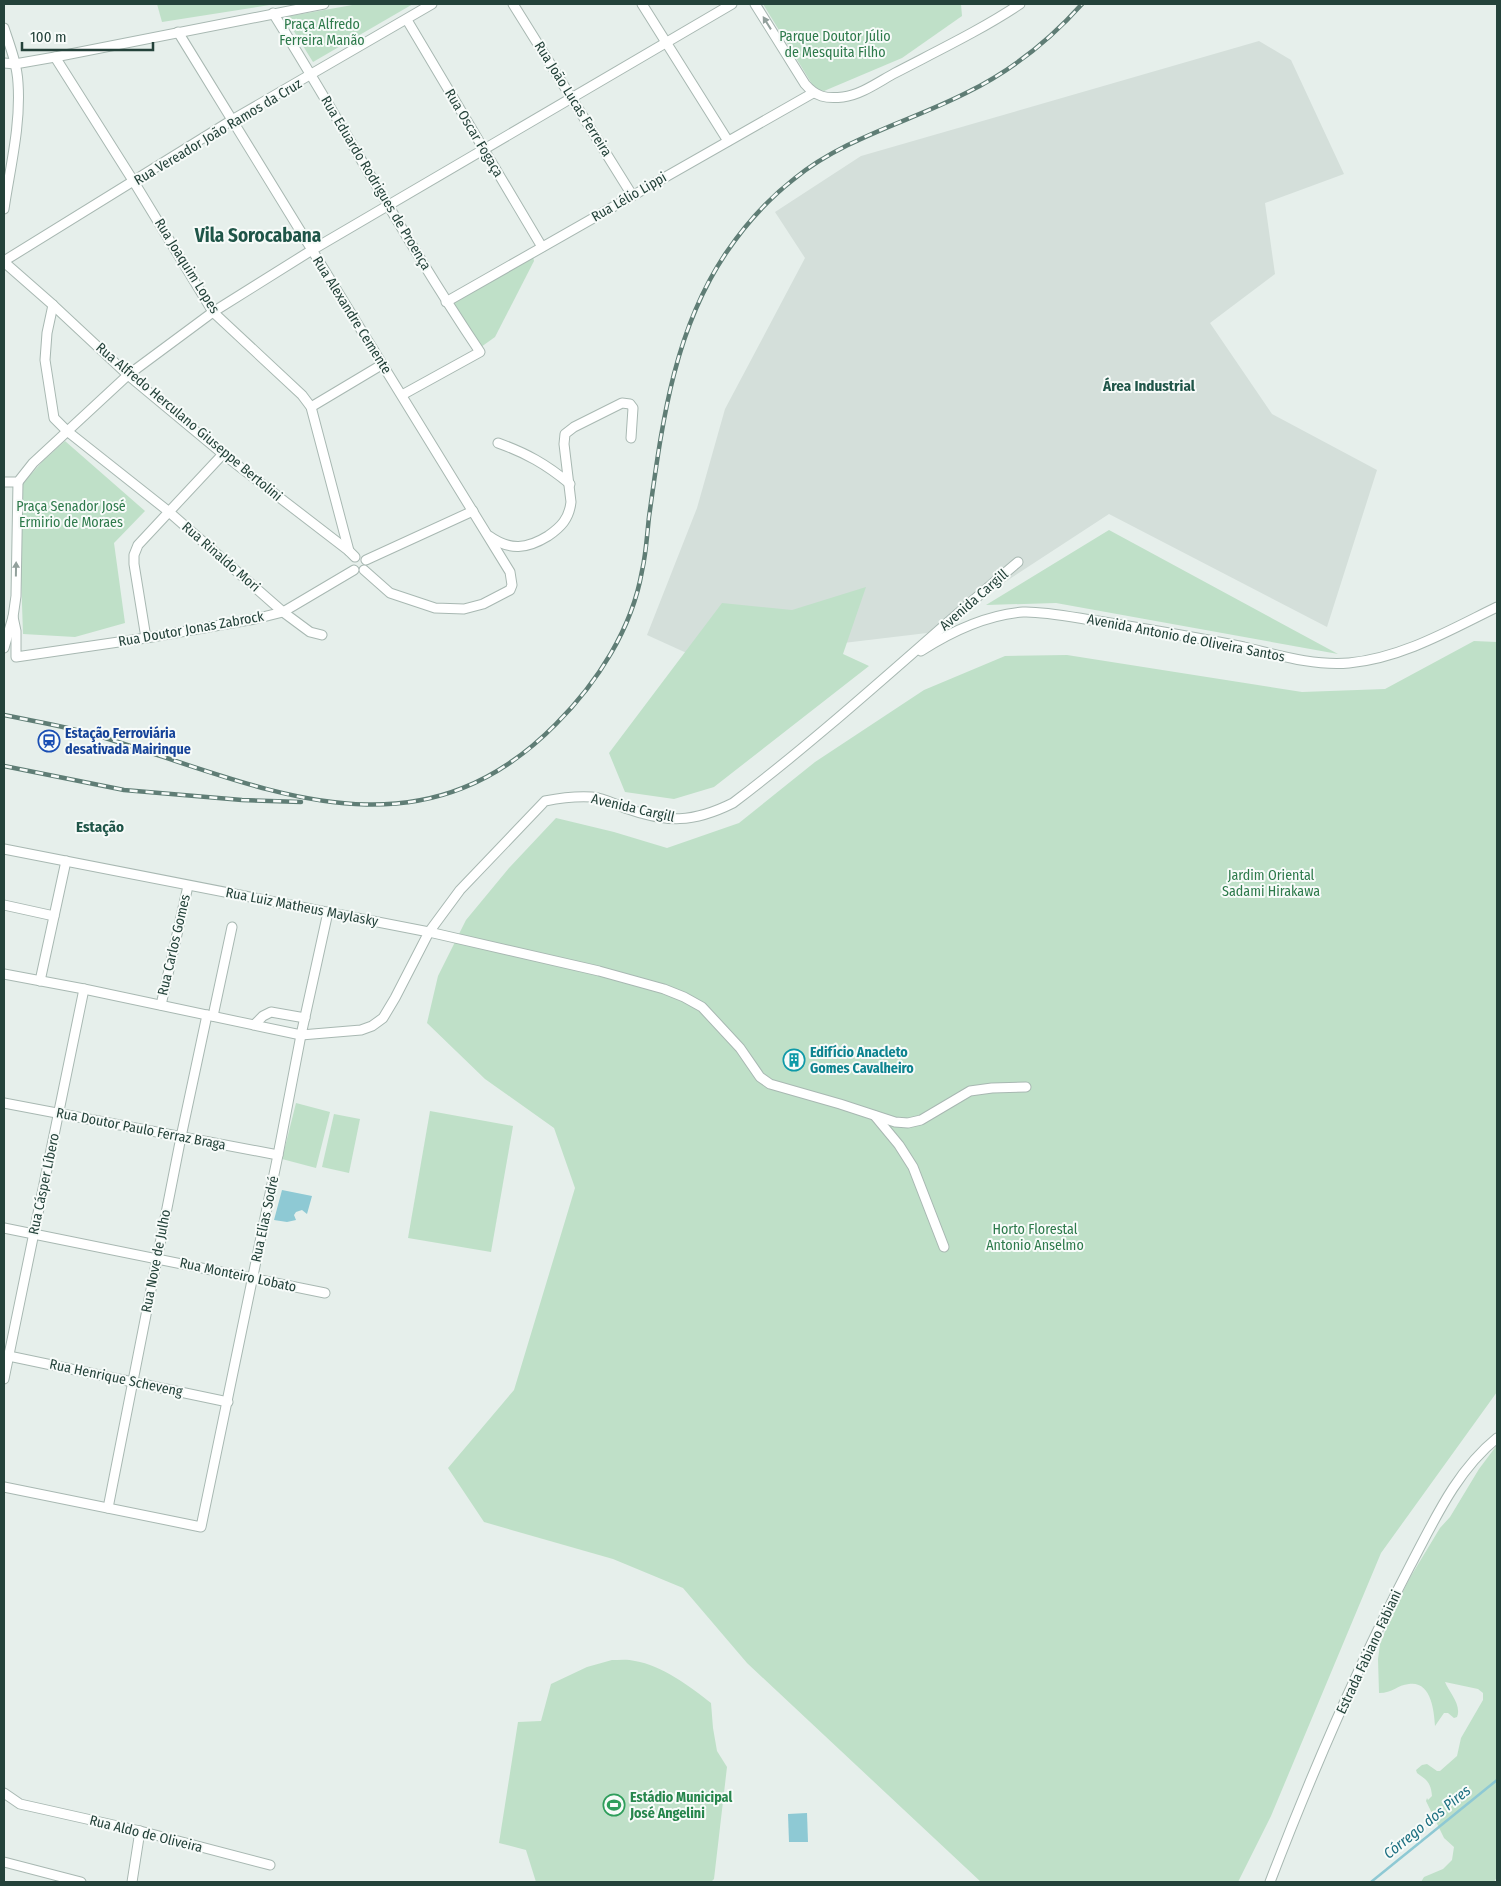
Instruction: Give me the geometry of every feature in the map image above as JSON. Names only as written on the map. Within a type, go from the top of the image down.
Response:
[{"type":"street","points":[[4,63],[15,64],[55,57],[324,4]]},
{"type":"street","name":"Rua Vereador João Ramos da Cruz","points":[[4,262],[232,120],[432,4]]},
{"type":"street","name":"Rua João Lucas Ferreira","points":[[513,4],[632,195]]},
{"type":"street","points":[[642,4],[728,140]]},
{"type":"street","points":[[4,648],[13,617],[16,596],[18,482],[32,463],[128,375],[213,312],[312,250],[485,151],[732,4]]},
{"type":"street","points":[[755,4],[805,84],[813,93],[824,97],[844,97],[862,90],[934,53],[1020,4]]},
{"type":"street","name":"Rua Eduardo Rodrigues de Proença","points":[[273,13],[312,75],[446,302],[480,352],[402,395]]},
{"type":"street","name":"Rua Oscar Fogaça","points":[[407,20],[542,247]]},
{"type":"street","points":[[4,28],[15,64],[18,83],[17,127],[4,209]]},
{"type":"street","name":"Rua Alexandre Cemente","points":[[178,32],[510,572],[512,585],[510,590],[483,604],[464,609],[435,608],[390,593],[364,570]]},
{"type":"street","name":"Rua Joaquim Lopes","points":[[55,57],[213,312],[302,394],[311,407],[352,554]]},
{"type":"street","name":"Rua Lélio Lippi","points":[[446,302],[813,93]]},
{"type":"street","name":"Rua Alfredo Herculano Giuseppe Bertolini","points":[[4,262],[128,375],[223,454],[352,554]]},
{"type":"street","name":"Rua Rinaldo Mori","points":[[53,305],[47,333],[45,360],[54,418],[67,431],[168,511],[283,612],[310,632],[322,636]]},
{"type":"street","points":[[311,407],[383,364]]},
{"type":"street","points":[[487,534],[497,541],[510,546],[523,547],[535,544],[557,530],[566,521],[571,502],[564,444],[565,434],[574,427],[622,403],[630,404],[633,408],[631,438]]},
{"type":"street","points":[[498,443],[532,456],[570,484]]},
{"type":"street","points":[[146,638],[134,555],[138,545],[223,454]]},
{"type":"street","points":[[4,482],[18,482]]},
{"type":"street","points":[[366,560],[473,511]]},
{"type":"street","points":[[352,554],[366,560],[367,566],[364,570],[360,572],[354,570],[351,564],[352,554]]},
{"type":"street","name":"Avenida Cargill","points":[[4,974],[301,1035],[361,1030],[372,1026],[383,1018],[429,932],[460,890],[545,801],[561,798],[593,797],[607,800],[626,808],[670,819],[685,820],[716,812],[733,803],[750,790],[882,681],[957,613],[1018,562]]},
{"type":"street","name":"Rua Doutor Jonas Zabrock","points":[[13,617],[16,631],[16,657],[146,638],[255,619],[283,612],[354,570]]},
{"type":"street","name":"Avenida Antonio de Oliveira Santos","points":[[882,681],[941,638],[970,624],[998,616],[1025,612],[1071,617],[1177,634],[1313,662],[1349,663],[1393,654],[1422,643],[1497,608]]},
{"type":"street","name":"Rua Luiz Matheus Maylasky","points":[[4,849],[429,932],[664,989],[702,1007],[740,1048],[760,1077],[770,1084],[895,1122],[908,1123],[921,1120],[970,1092],[992,1088],[1026,1087]]},
{"type":"street","points":[[40,981],[66,861]]},
{"type":"street","name":"Rua Carlos Gomes","points":[[161,1005],[188,886]]},
{"type":"street","points":[[4,905],[54,916]]},
{"type":"street","name":"Rua Elias Sodré","points":[[108,1508],[201,1527],[278,1155],[304,1018],[328,912]]},
{"type":"street","name":"Rua Nove de Julho","points":[[108,1508],[181,1137],[232,927]]},
{"type":"street","name":"Rua Cásper Líbero","points":[[4,1379],[6,1355],[34,1234],[84,989]]},
{"type":"street","points":[[254,1025],[263,1016],[271,1012],[304,1018]]},
{"type":"street","name":"Rua Doutor Paulo Ferraz Braga","points":[[4,1103],[278,1155]]},
{"type":"street","points":[[874,1116],[899,1145],[913,1167],[944,1247]]},
{"type":"street","name":"Rua Monteiro Lobato","points":[[4,1228],[325,1293]]},
{"type":"street","name":"Rua Henrique Scheveng","points":[[6,1355],[228,1402]]},
{"type":"street","name":"Estrada Fabiano Fabiani","points":[[1270,1882],[1301,1802],[1392,1599],[1448,1496],[1468,1466],[1497,1438]]},
{"type":"street","points":[[4,1487],[108,1508]]},
{"type":"street","name":"Rua Aldo de Oliveira","points":[[4,1793],[20,1804],[140,1831],[270,1865]]},
{"type":"street","points":[[132,1882],[140,1831]]},
{"type":"street","points":[[4,1862],[80,1882]]},
{"type":"shaded area","points":[[1259,41],[1291,60],[1344,174],[1265,203],[1275,274],[1210,323],[1272,414],[1377,470],[1327,627],[1109,514],[927,633],[702,660],[647,635],[697,508],[725,409],[805,258],[775,212],[861,156]]},
{"type":"green space","points":[[157,4],[276,4],[162,22]]},
{"type":"green space","name":"Praça Alfredo Ferreira Manão","points":[[358,4],[413,4],[313,62],[285,17]]},
{"type":"green space","name":"Parque Doutor Júlio de Mesquita Filho","points":[[763,4],[961,4],[962,16],[902,58],[824,91],[815,89]]},
{"type":"green space","points":[[533,257],[534,261],[495,337],[481,347],[450,301]]},
{"type":"green space","name":"Praça Senador José Ermirio de Moraes","points":[[65,441],[145,511],[114,543],[125,623],[75,637],[23,634],[19,515],[23,483]]},
{"type":"green space","points":[[1109,530],[1338,654],[1056,603],[986,605]]},
{"type":"green space","points":[[866,587],[843,654],[869,666],[714,787],[674,799],[625,792],[609,753],[722,603],[792,610]]},
{"type":"green space","name":"Horto Florestal Antonio Anselmo","points":[[1474,641],[1497,642],[1497,1392],[1381,1553],[1271,1816],[1238,1882],[981,1882],[747,1663],[683,1588],[613,1559],[484,1522],[448,1468],[514,1390],[575,1188],[554,1128],[485,1079],[427,1023],[438,976],[466,920],[509,868],[556,818],[614,832],[667,848],[739,823],[815,762],[924,690],[1005,656],[1067,655],[1302,692],[1385,689]]},
{"type":"green space","points":[[296,1103],[330,1112],[316,1168],[282,1159]]},
{"type":"green space","points":[[430,1111],[513,1126],[491,1252],[408,1238]]},
{"type":"green space","points":[[334,1114],[360,1119],[349,1173],[322,1167]]},
{"type":"green space","points":[[1497,1445],[1497,1877],[1494,1882],[1421,1882],[1424,1877],[1443,1869],[1452,1860],[1454,1847],[1444,1838],[1426,1801],[1427,1798],[1428,1800],[1432,1796],[1429,1785],[1416,1770],[1422,1765],[1427,1764],[1440,1771],[1457,1756],[1461,1738],[1483,1700],[1483,1693],[1478,1689],[1445,1682],[1458,1708],[1457,1717],[1454,1718],[1448,1713],[1444,1713],[1435,1726],[1430,1698],[1422,1687],[1416,1684],[1409,1684],[1388,1692],[1379,1693],[1378,1659],[1380,1644],[1395,1607],[1411,1576],[1440,1528],[1450,1517],[1479,1469]]},
{"type":"green space","name":"Estádio Municipal José Angelini","points":[[612,1660],[632,1660],[655,1667],[685,1684],[711,1703],[717,1751],[727,1767],[714,1879],[711,1882],[536,1882],[526,1850],[499,1843],[518,1722],[541,1721],[551,1684],[587,1667]]},
{"type":"water","points":[[282,1190],[312,1196],[307,1214],[302,1210],[294,1215],[296,1220],[287,1222],[274,1220]]},
{"type":"water","points":[[807,1813],[808,1842],[789,1842],[788,1814]]},
{"type":"waterway","name":"Córrego dos Pires","points":[[1371,1882],[1497,1780]]},
{"type":"railway","points":[[4,715],[90,733],[221,776],[279,792],[336,802],[393,804],[448,793],[503,768],[556,724],[571,708],[599,673],[611,654],[630,614],[643,565],[659,448],[672,380],[693,315],[708,283],[726,253],[741,233],[775,195],[813,165],[855,141],[983,84],[1014,65],[1043,43],[1082,4]]},
{"type":"railway","points":[[4,766],[124,790],[242,800],[301,802]]},
{"type":"place","name":"Estação Ferroviária desativada Mairinque","points":[[49,741]]},
{"type":"place","name":"Edifício Anacleto Gomes Cavalheiro","points":[[794,1060]]},
{"type":"place","name":"Estádio Municipal José Angelini","points":[[614,1805]]},
{"type":"district","name":"Vila Sorocabana","points":[[258,235]]},
{"type":"district","name":"Área Industrial","points":[[1149,386]]},
{"type":"district","name":"Estação","points":[[100,827]]},
{"type":"park label","name":"Jardim Oriental Sadami Hirakawa","points":[[1271,884]]}]
